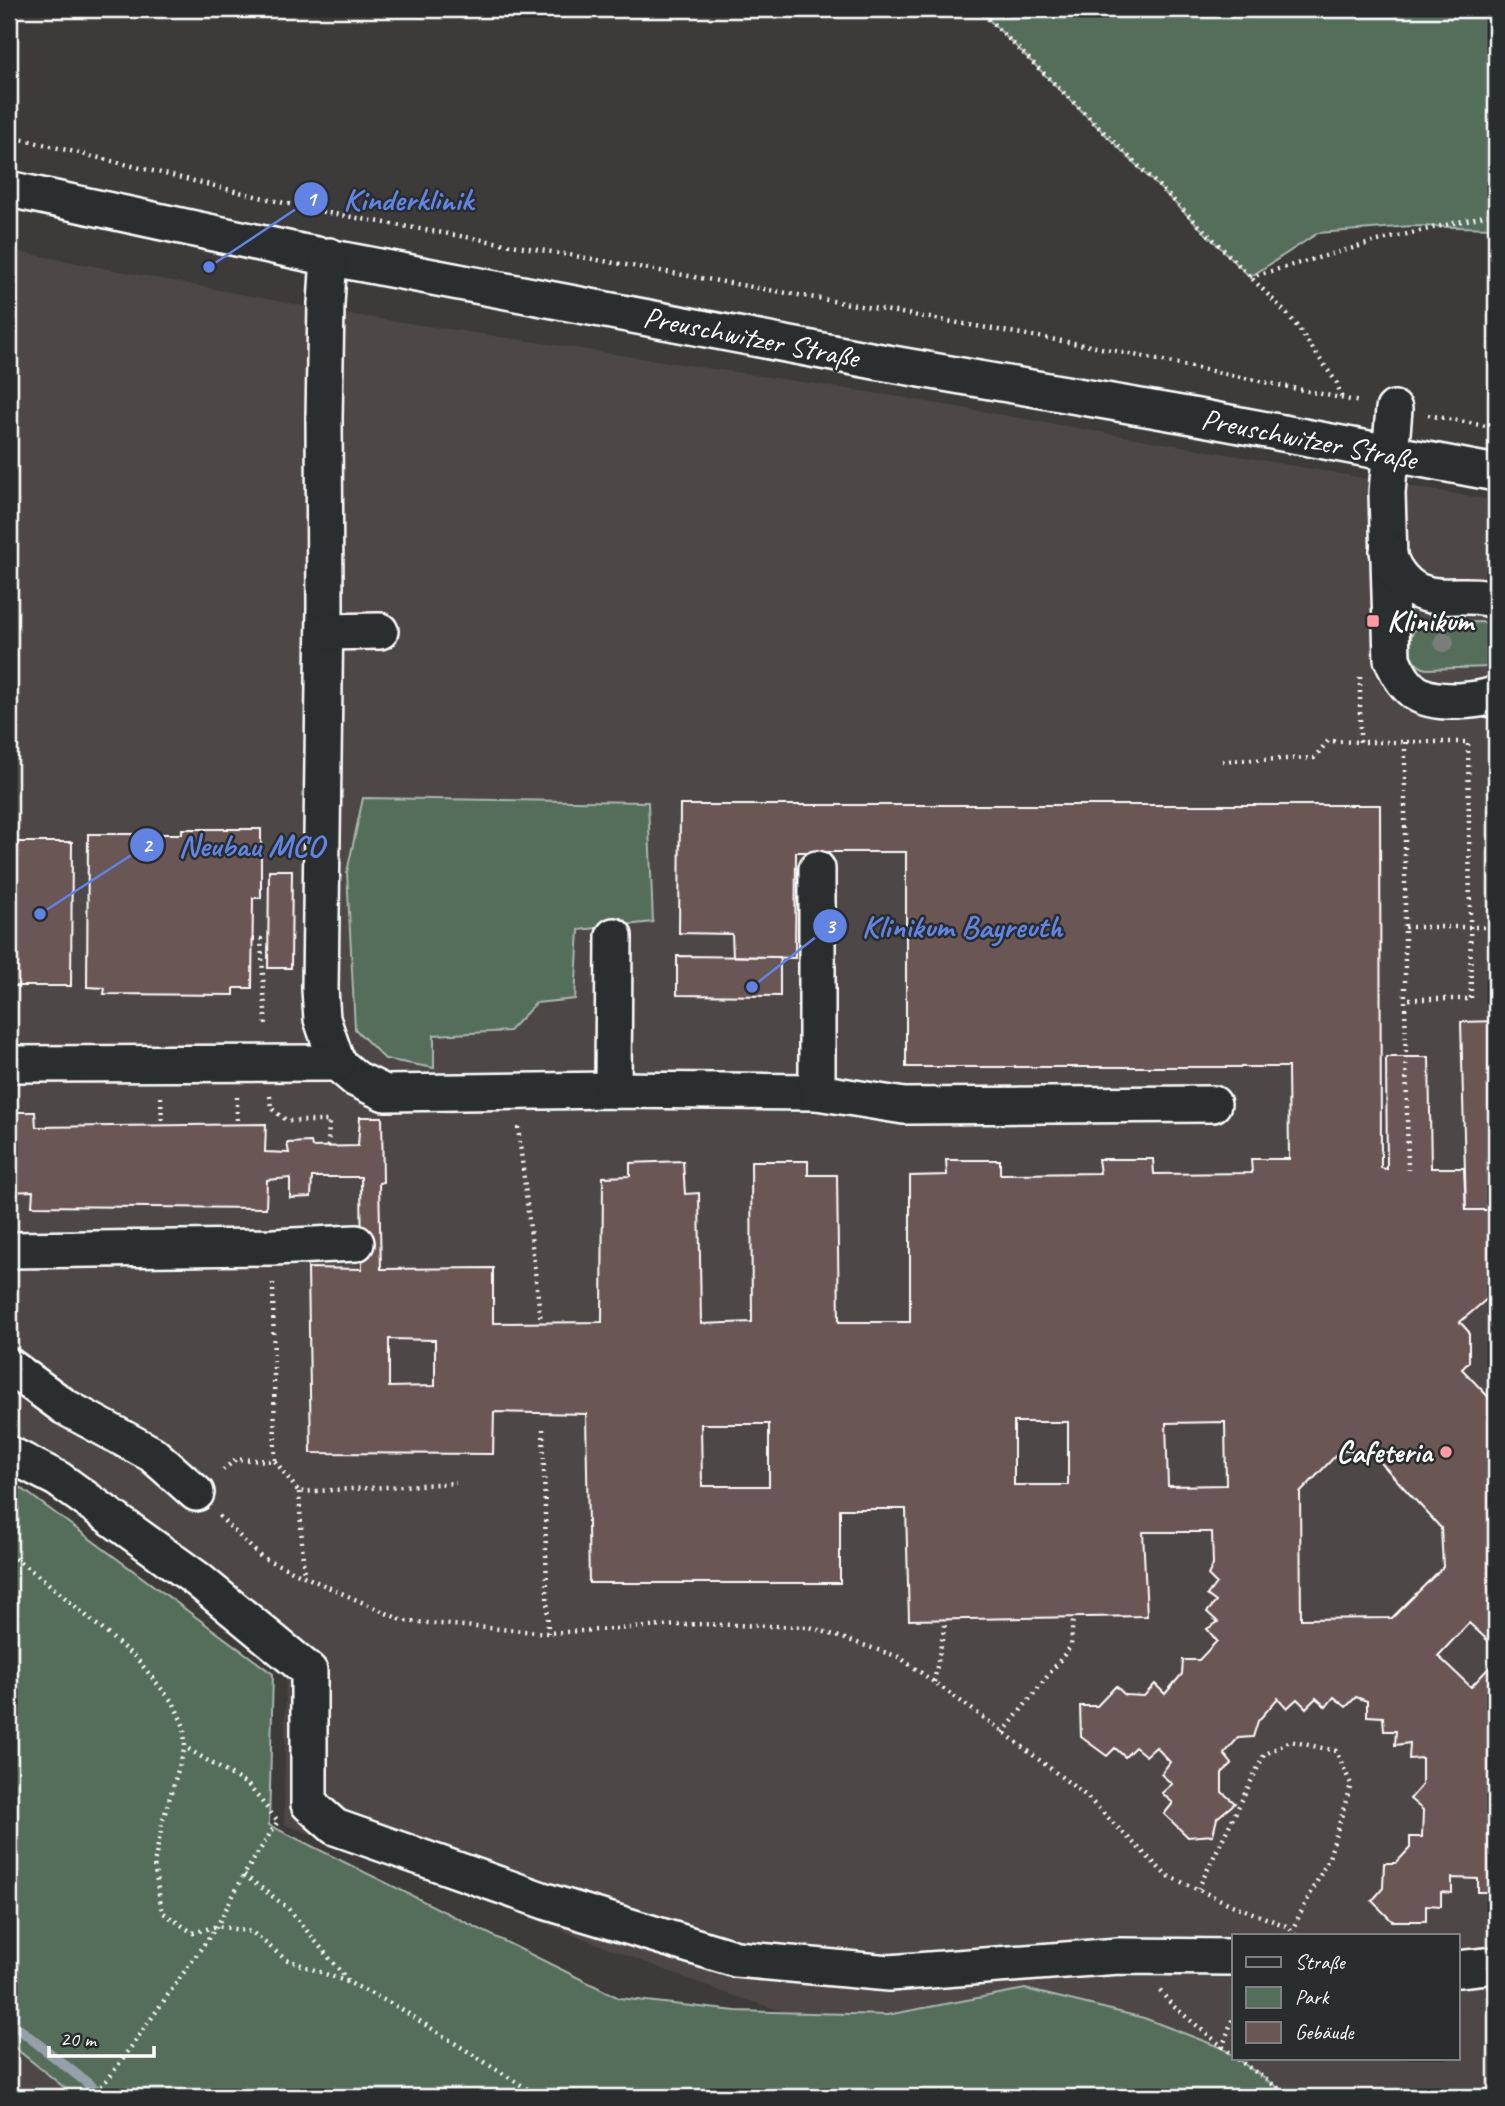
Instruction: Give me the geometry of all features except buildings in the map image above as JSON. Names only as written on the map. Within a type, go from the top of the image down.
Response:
[{"type":"street","name":"Preuschwitzer Straße","points":[[9,189],[306,253],[1496,473]]},
{"type":"street","points":[[329,256],[324,418],[325,632],[320,989],[322,1019],[337,1063],[356,1079],[385,1093],[817,1091],[904,1106],[1213,1104]]},
{"type":"street","points":[[1394,409],[1387,493],[1392,659],[1399,677],[1420,696],[1439,701],[1477,700],[1496,694]]},
{"type":"street","points":[[1388,549],[1396,573],[1418,592],[1436,597],[1479,596],[1496,601]]},
{"type":"street","points":[[325,632],[380,631]]},
{"type":"street","points":[[817,869],[817,1091]]},
{"type":"street","points":[[613,1090],[614,936]]},
{"type":"street","points":[[9,1065],[337,1063]]},
{"type":"street","points":[[9,1250],[273,1247],[356,1243]]},
{"type":"street","points":[[9,1366],[65,1407],[152,1454],[196,1493]]},
{"type":"street","points":[[9,1454],[58,1479],[197,1579],[310,1671],[310,1804],[335,1827],[545,1901],[736,1959],[889,1973],[1130,1956],[1232,1957]]},
{"type":"street","points":[[1460,1969],[1496,1965]]},
{"type":"path","points":[[9,136],[317,211],[1096,347],[1342,399],[1338,383],[1291,318],[978,9]]},
{"type":"path","points":[[1250,276],[1378,241],[1496,213]]},
{"type":"path","points":[[1477,424],[1496,428]]},
{"type":"path","points":[[1360,675],[1360,743]]},
{"type":"path","points":[[1222,761],[1314,758],[1328,741],[1468,742],[1471,999],[1405,999]]},
{"type":"path","points":[[1405,742],[1408,1170]]},
{"type":"path","points":[[1405,927],[1496,928]]},
{"type":"path","points":[[513,1091],[541,1322]]},
{"type":"path","points":[[273,1247],[275,1461],[299,1492],[304,1576]]},
{"type":"path","points":[[543,1429],[548,1633]]},
{"type":"path","points":[[275,1461],[236,1459],[196,1493],[261,1557],[404,1621],[548,1633],[695,1624],[810,1627],[899,1657],[1085,1795],[1166,1875],[1198,1889],[1289,1927],[1294,1934],[1329,1858],[1351,1784],[1336,1751],[1290,1741],[1264,1755],[1198,1889]]},
{"type":"path","points":[[299,1492],[456,1483]]},
{"type":"path","points":[[9,1554],[137,1658],[174,1704],[184,1727],[186,1747],[163,1820],[154,1865],[162,1912],[193,1933],[217,1926],[252,1932],[285,1959],[351,1983],[396,2006],[540,2097]]},
{"type":"path","points":[[1003,1732],[1071,1646],[1073,1617]]},
{"type":"path","points":[[934,1682],[946,1619]]},
{"type":"path","points":[[92,2097],[111,2075],[217,1926],[244,1875],[278,1821],[248,1786],[186,1747]]},
{"type":"path","points":[[244,1875],[288,1908],[351,1983]]},
{"type":"path","points":[[1130,1956],[1172,2005],[1232,2054]]},
{"type":"path","points":[[1222,2048],[1232,2020]]},
{"type":"path","points":[[1240,2060],[1292,2097]]},
{"type":"shaded area","points":[[9,250],[341,313],[894,396],[1496,501],[1496,2097],[1051,2097],[725,1993],[284,1824],[286,1671],[142,1557],[9,1473]]},
{"type":"shaded area","points":[[9,2043],[76,2097],[9,2097]]},
{"type":"green space","points":[[978,9],[1496,9],[1496,228],[1412,226],[1318,233],[1250,277]]},
{"type":"green space","points":[[1482,622],[1492,630],[1497,642],[1496,655],[1490,667],[1426,669],[1419,666],[1412,656],[1410,642],[1419,624]]},
{"type":"green space","points":[[363,798],[648,802],[653,922],[579,930],[575,999],[536,1003],[509,1031],[434,1035],[434,1068],[385,1059],[355,1029],[347,872]]},
{"type":"green space","points":[[9,1479],[273,1674],[269,1825],[619,1998],[736,2011],[887,2015],[1025,1989],[1144,2018],[1222,2048],[1232,2055],[1232,2060],[1238,2060],[1291,2097],[76,2097],[9,2043]]},
{"type":"waterway","points":[[9,2021],[105,2097]]},
{"type":"place","name":"Kinderklinik","points":[[209,267]]},
{"type":"place","name":"Klinikum","points":[[1373,621]]},
{"type":"place","name":"Neubau MCO","points":[[40,914]]},
{"type":"place","name":"Klinikum Bayreuth","points":[[752,987]]},
{"type":"place","name":"Cafeteria","points":[[1446,1452]]}]
